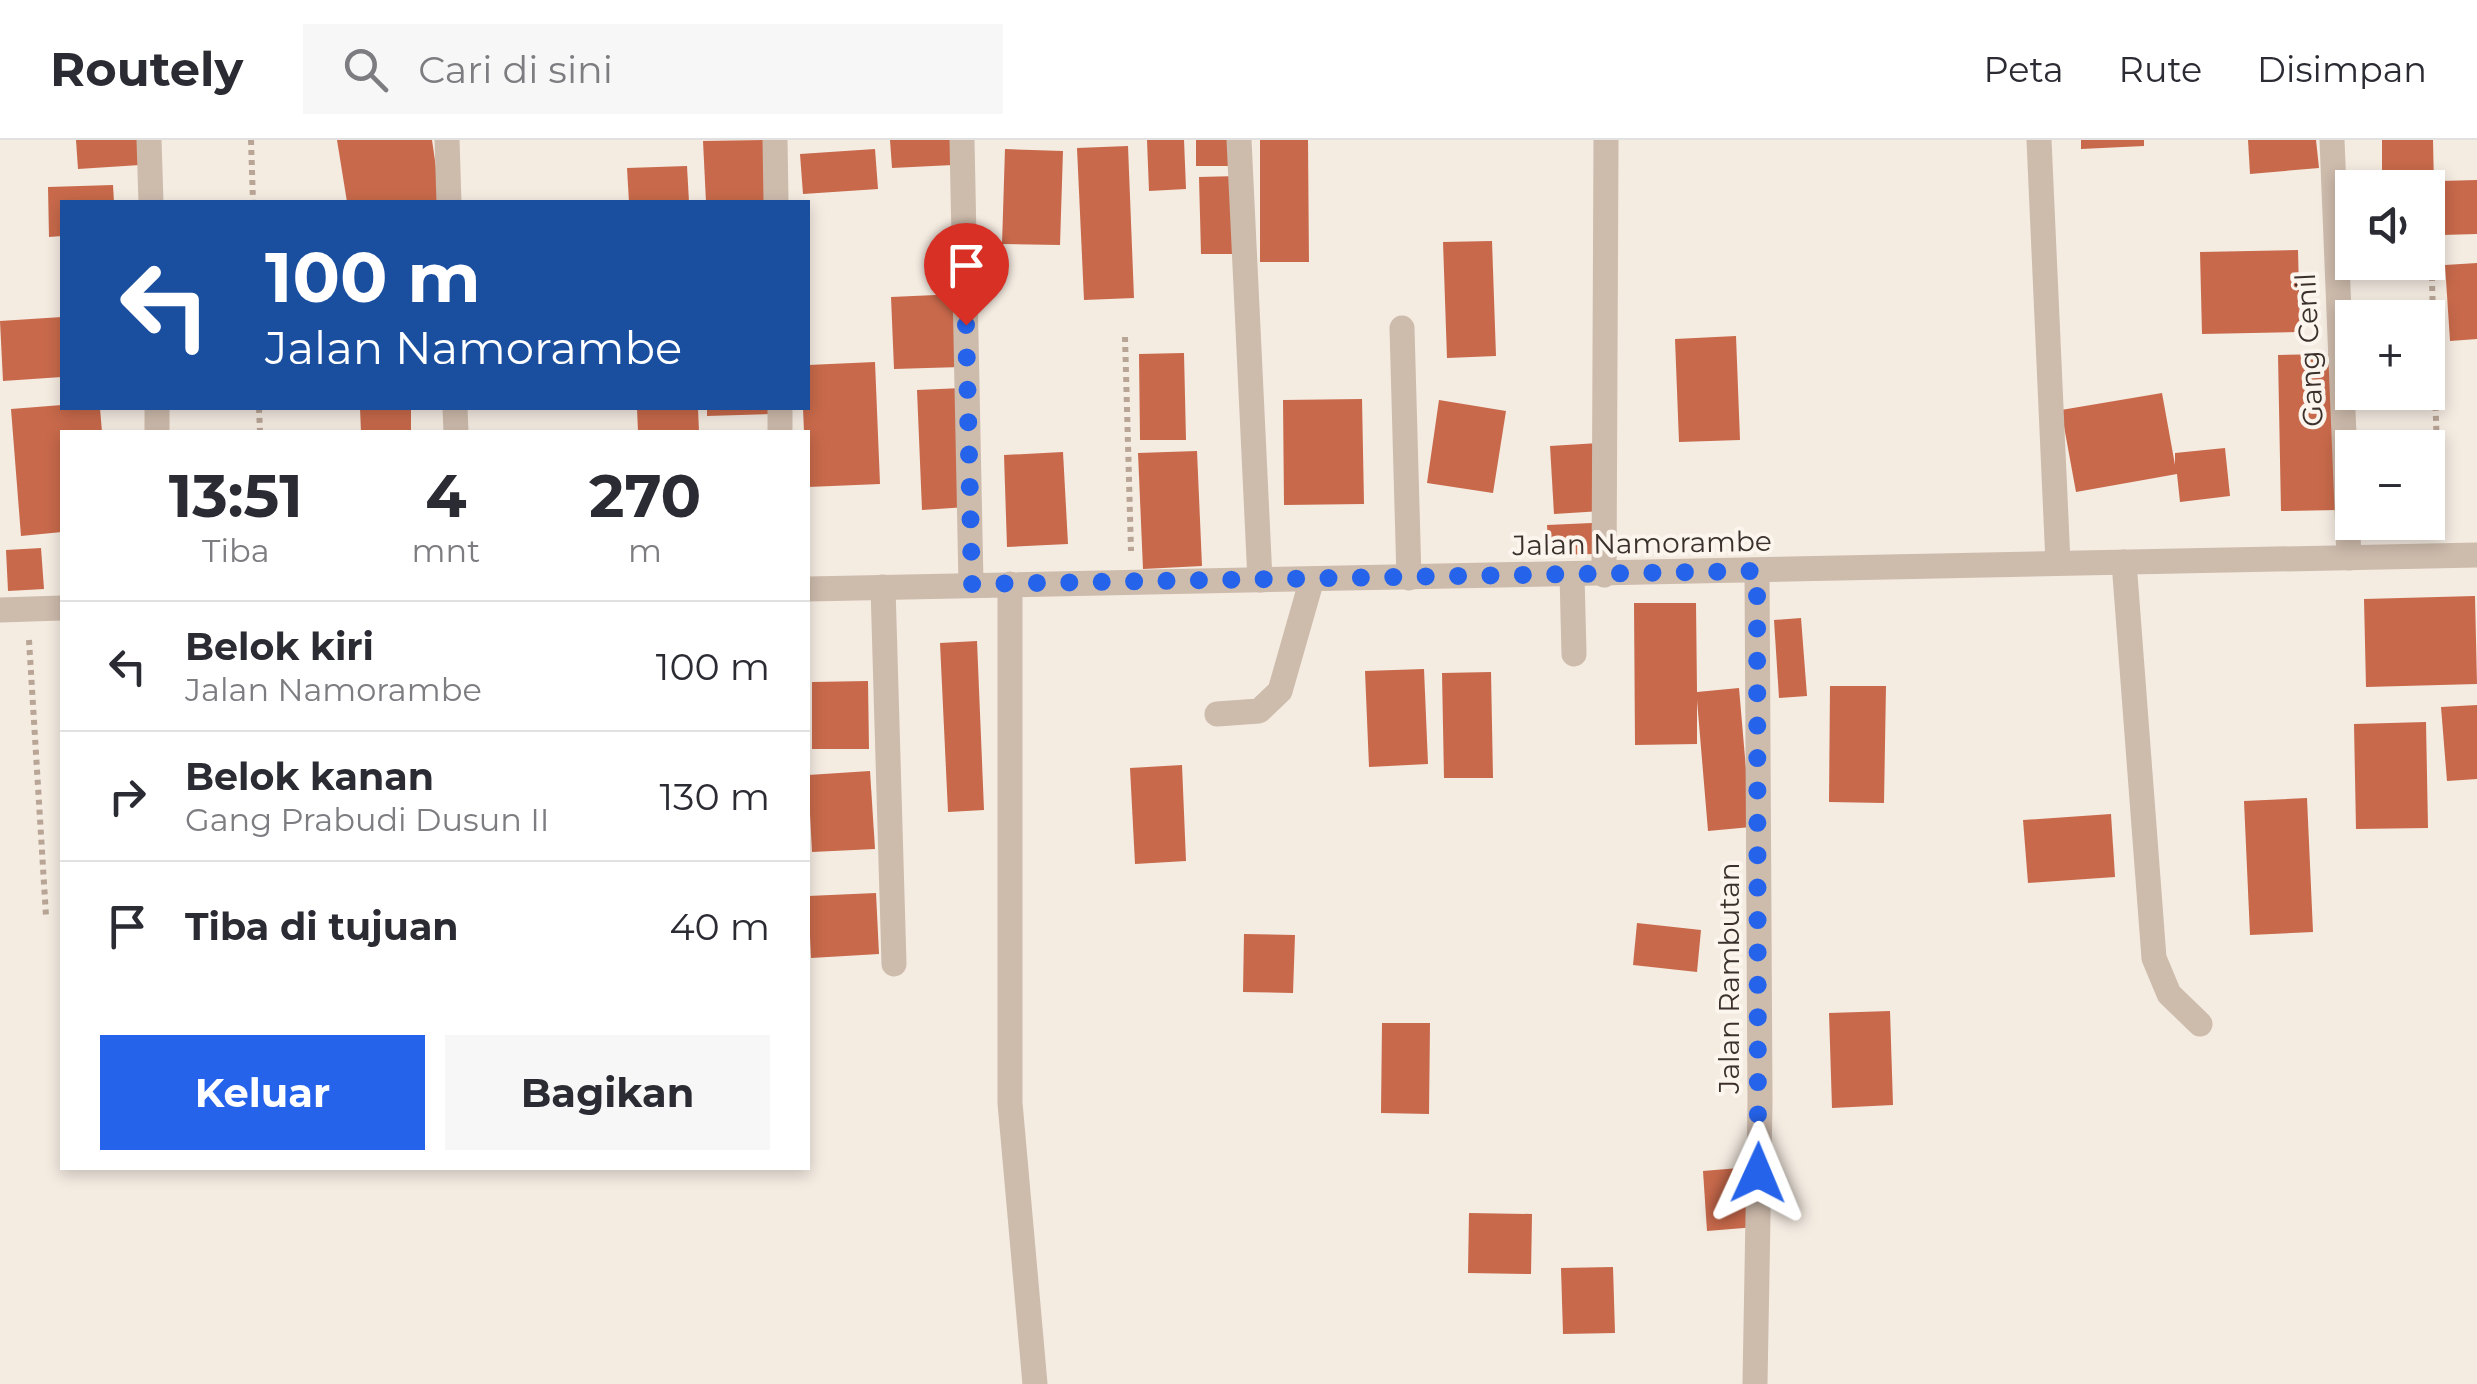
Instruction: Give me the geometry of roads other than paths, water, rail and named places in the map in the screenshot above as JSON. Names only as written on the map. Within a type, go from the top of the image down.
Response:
[{"type":"street","points":[[149,140],[150,200]]},
{"type":"street","points":[[446,140],[449,200]]},
{"type":"street","points":[[775,140],[776,200]]},
{"type":"street","points":[[962,140],[972,584]]},
{"type":"street","points":[[1239,140],[1260,580]]},
{"type":"street","points":[[1604,574],[1606,140]]},
{"type":"street","points":[[2038,140],[2058,563]]},
{"type":"street","name":"Gang Cenil","points":[[2332,140],[2349,558]]},
{"type":"street","points":[[1402,328],[1409,578]]},
{"type":"street","name":"Jalan Namorambe","points":[[810,589],[2477,555]]},
{"type":"street","points":[[2124,562],[2154,958],[2169,994],[2200,1024]]},
{"type":"street","name":"Jalan Rambutan","points":[[1755,1384],[1760,1103],[1757,571]]},
{"type":"street","points":[[1572,576],[1574,654]]},
{"type":"street","points":[[1216,714],[1259,710],[1280,691],[1312,580]]},
{"type":"street","points":[[1010,584],[1010,1103],[1034,1384]]},
{"type":"street","points":[[882,587],[894,964]]},
{"type":"street","points":[[0,610],[60,608]]}]
